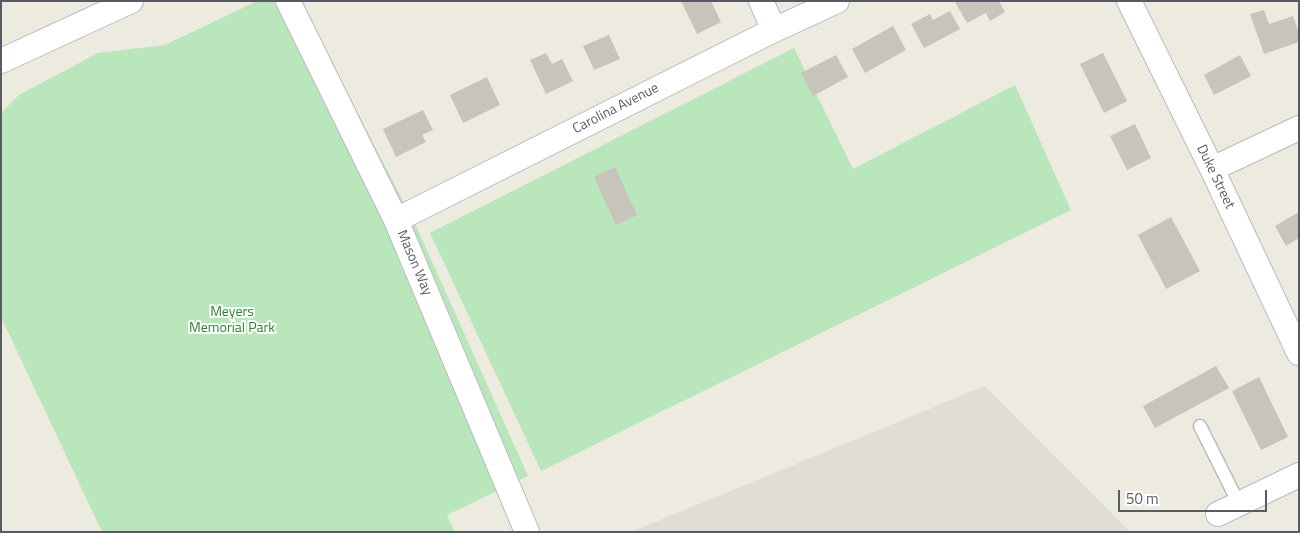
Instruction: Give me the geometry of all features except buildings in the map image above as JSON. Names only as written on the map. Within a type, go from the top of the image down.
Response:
[{"type":"street","points":[[1,61],[131,1]]},
{"type":"street","name":"Mason Way","points":[[288,1],[396,220],[527,532]]},
{"type":"street","points":[[761,1],[774,30]]},
{"type":"street","name":"Carolina Avenue","points":[[396,220],[774,30],[837,1]]},
{"type":"street","name":"Duke Street","points":[[1129,1],[1212,169],[1299,353]]},
{"type":"street","points":[[1212,169],[1299,128]]},
{"type":"street","points":[[1229,509],[1299,475]]},
{"type":"lane","points":[[1200,426],[1229,509]]},
{"type":"shaded area","points":[[985,386],[1130,532],[631,532]]},
{"type":"green space","name":"Meyers Memorial Park","points":[[257,1],[300,1],[418,230],[528,476],[447,515],[455,532],[102,532],[1,317],[1,113],[19,95],[98,53],[165,45]]},
{"type":"green space","points":[[794,48],[853,169],[1015,85],[1071,210],[541,471],[430,233]]}]
